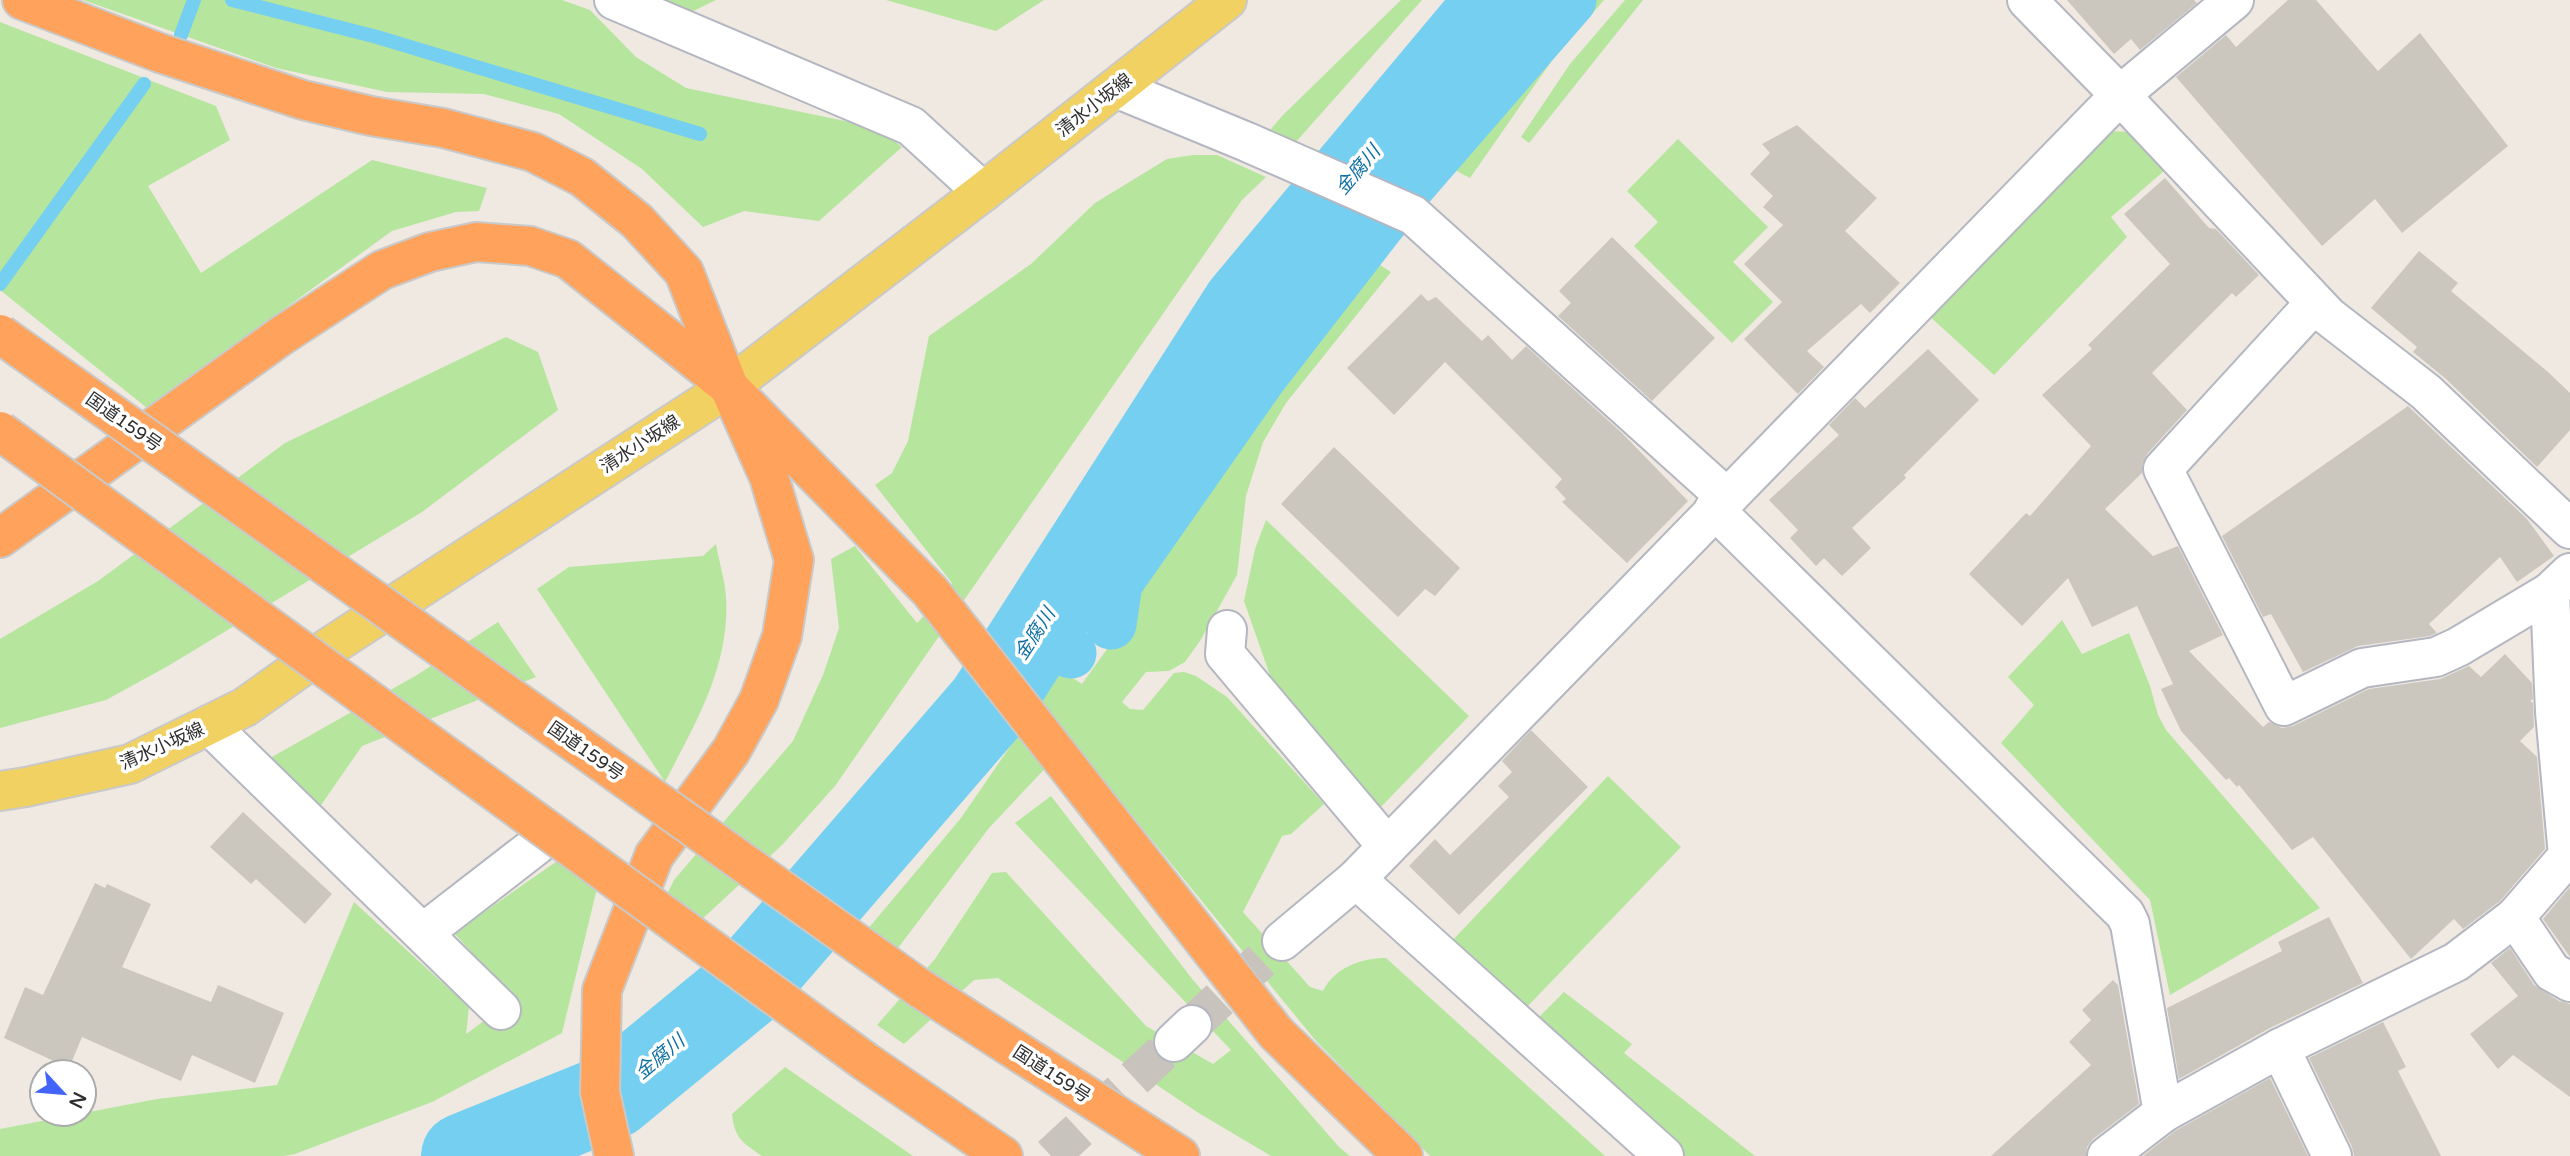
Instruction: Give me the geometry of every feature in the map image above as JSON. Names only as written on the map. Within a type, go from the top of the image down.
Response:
[{"type":"highway","points":[[22,0],[160,53],[303,100],[443,128],[533,152],[582,177],[637,221],[684,272],[729,387],[769,477],[794,560],[782,636],[759,700],[732,751],[654,856],[602,990],[600,1092],[614,1156]]},
{"type":"highway","points":[[0,538],[281,336],[382,271],[430,252],[476,242],[530,246],[568,259],[729,387],[930,591],[1276,1033],[1403,1156]]},
{"type":"highway","name":"国道159号","points":[[0,334],[921,989],[1180,1156]]},
{"type":"highway","points":[[0,431],[866,1062],[1003,1156]]},
{"type":"main road","name":"清水小坂線","points":[[0,791],[130,764],[245,707],[328,648],[729,387],[1227,0]]},
{"type":"street","points":[[614,0],[911,126],[983,191]]},
{"type":"street","points":[[2027,0],[2120,94],[2328,316],[2426,392],[2570,529]]},
{"type":"street","points":[[1282,941],[1356,879],[2120,94],[2234,0]]},
{"type":"street","points":[[1116,88],[1413,215],[1720,503],[2125,915],[2130,924],[2163,1113]]},
{"type":"street","points":[[2315,303],[2163,469],[2284,706],[2362,668],[2437,657],[2560,582]]},
{"type":"street","points":[[2113,1152],[2163,1113],[2280,1048],[2456,962],[2515,917],[2568,856],[2556,712],[2560,582]]},
{"type":"street","points":[[1227,630],[1225,654],[1387,846]]},
{"type":"street","points":[[209,725],[501,1010]]},
{"type":"street","points":[[422,933],[538,844]]},
{"type":"street","points":[[1356,879],[1664,1156]]},
{"type":"street","points":[[2515,917],[2552,972],[2570,982]]},
{"type":"street","points":[[2280,1048],[2332,1156]]},
{"type":"green space","points":[[83,0],[562,0],[590,10],[636,57],[686,88],[864,125],[881,130],[902,147],[819,221],[744,211],[703,227],[642,169],[559,114],[484,94],[387,92],[276,68]]},
{"type":"green space","points":[[654,0],[716,0],[687,14]]},
{"type":"green space","points":[[886,0],[1044,0],[996,31]]},
{"type":"green space","points":[[1401,0],[1422,0],[1295,143],[1266,135],[1282,116]]},
{"type":"green space","points":[[1585,0],[1604,0],[1553,59],[1470,178],[1445,165]]},
{"type":"green space","points":[[1625,0],[1643,0],[1529,143],[1521,137],[1570,64]]},
{"type":"green space","points":[[0,22],[216,106],[230,140],[148,186],[201,273],[372,160],[487,188],[479,211],[456,212],[392,231],[147,408],[0,290]]},
{"type":"green space","points":[[2110,131],[2130,132],[2165,170],[2111,217],[2127,237],[1994,375],[1926,313]]},
{"type":"green space","points":[[1678,139],[1768,227],[1733,262],[1773,302],[1732,343],[1634,246],[1658,222],[1627,191]]},
{"type":"green space","points":[[1217,155],[1266,177],[1242,200],[835,786],[782,845],[673,946],[652,925],[674,880],[793,741],[823,675],[839,628],[831,559],[855,546],[917,623],[949,590],[952,583],[875,485],[892,473],[908,441],[929,336],[1031,264],[1095,203],[1167,159]]},
{"type":"green space","points":[[1369,258],[1391,272],[1286,403],[1263,442],[1246,496],[1237,575],[1200,641],[1185,662],[1169,671],[1146,672],[1122,702],[1130,709],[1143,710],[1174,673],[1184,672],[1196,676],[1227,697],[1324,804],[1291,834],[1282,836],[1243,912],[1310,987],[1323,991],[1341,970],[1358,962],[1386,958],[1605,1156],[1430,1156],[1316,1041],[1071,741],[989,828],[898,948],[867,930],[961,818],[1062,671],[1082,684],[1115,638],[1129,592],[1272,377]]},
{"type":"green space","points":[[506,337],[538,352],[558,410],[422,512],[168,666],[106,700],[0,728],[0,639],[98,581],[285,443]]},
{"type":"green space","points":[[1266,520],[1469,716],[1377,811],[1273,684],[1244,601],[1255,549]]},
{"type":"green space","points":[[716,544],[726,598],[722,647],[699,716],[665,782],[537,589],[569,567],[703,556]]},
{"type":"green space","points":[[2062,620],[2082,654],[2129,633],[2150,686],[2158,715],[2166,730],[2320,908],[2170,995],[2150,900],[2001,743],[2034,705],[2008,677]]},
{"type":"green space","points":[[498,622],[536,677],[362,746],[319,808],[263,762],[417,675]]},
{"type":"green space","points":[[1608,776],[1681,847],[1523,1011],[1450,943]]},
{"type":"green space","points":[[1051,796],[1193,980],[1339,1147],[1350,1156],[1271,1156],[1197,1112],[998,978],[974,980],[904,1044],[877,1025],[935,959],[992,873],[1006,872],[1146,1026],[1213,1064],[1231,1050],[1015,823]]},
{"type":"green space","points":[[563,857],[599,880],[562,1033],[432,1102],[284,1156],[0,1156],[0,1129],[28,1124],[28,1128],[98,1128],[98,1110],[157,1099],[277,1085],[354,902],[469,1007],[466,1034],[514,999],[454,933]]},
{"type":"green space","points":[[1564,992],[1632,1044],[1624,1053],[1755,1156],[1683,1156],[1536,1020]]},
{"type":"green space","points":[[785,1067],[913,1156],[762,1156],[738,1135],[732,1114]]},
{"type":"building","points":[[2067,0],[2194,0],[2197,3],[2140,50],[2131,39],[2114,54]]},
{"type":"building","points":[[2288,0],[2316,0],[2378,71],[2420,33],[2508,146],[2402,233],[2375,199],[2322,246],[2176,77],[2226,35],[2236,47]]},
{"type":"building","points":[[1797,125],[1877,198],[1845,231],[1900,283],[1870,313],[1861,304],[1807,351],[1824,367],[1798,394],[1744,339],[1782,302],[1744,264],[1783,225],[1763,207],[1773,196],[1750,174],[1770,153],[1762,144]]},
{"type":"building","points":[[2165,178],[2209,228],[2216,229],[2259,275],[2236,297],[2232,293],[2152,373],[2187,410],[2147,454],[2142,473],[2105,509],[2153,556],[2178,546],[2223,635],[2189,651],[2263,727],[2269,722],[2282,728],[2293,726],[2369,689],[2440,679],[2469,666],[2481,677],[2505,654],[2532,683],[2533,699],[2530,701],[2533,703],[2534,727],[2520,741],[2537,757],[2545,849],[2500,901],[2463,929],[2454,919],[2411,959],[2313,837],[2292,850],[2239,785],[2237,787],[2229,778],[2226,780],[2181,731],[2161,689],[2173,684],[2137,606],[2092,627],[2068,578],[2022,626],[1969,574],[2026,513],[2030,516],[2091,446],[2042,395],[2092,349],[2088,345],[2170,264],[2124,214]]},
{"type":"building","points":[[1612,237],[1715,338],[1652,401],[1558,316],[1571,303],[1559,291]]},
{"type":"building","points":[[2419,251],[2458,283],[2451,291],[2570,393],[2570,430],[2537,467],[2446,379],[2413,352],[2417,347],[2371,308]]},
{"type":"building","points":[[1421,294],[1428,301],[1436,297],[1482,341],[1488,335],[1512,360],[1526,346],[1622,433],[1688,501],[1627,563],[1562,502],[1566,499],[1555,487],[1562,479],[1445,362],[1394,415],[1347,368]]},
{"type":"building","points":[[1928,349],[1979,400],[1904,475],[1906,478],[1852,528],[1871,548],[1842,576],[1824,558],[1816,566],[1790,538],[1798,530],[1769,500],[1839,435],[1829,425],[1855,398],[1865,408]]},
{"type":"building","points":[[2408,406],[2527,519],[2554,556],[2517,582],[2500,557],[2429,624],[2437,633],[2358,646],[2303,672],[2271,614],[2263,617],[2222,536]]},
{"type":"building","points":[[1334,447],[1460,568],[1435,596],[1425,589],[1398,617],[1281,504]]},
{"type":"building","points":[[1531,730],[1588,787],[1459,915],[1409,866],[1435,839],[1450,855],[1509,797],[1498,786],[1512,772],[1502,761]]},
{"type":"building","points":[[243,812],[332,894],[305,924],[256,879],[251,884],[210,847]]},
{"type":"building","points":[[95,883],[105,888],[107,884],[151,904],[122,967],[211,1002],[218,985],[284,1013],[255,1083],[192,1055],[181,1081],[82,1037],[73,1058],[47,1058],[4,1038],[25,987],[43,995]]},
{"type":"building","points":[[2570,887],[2570,957],[2543,919]]},
{"type":"building","points":[[2329,917],[2363,983],[2270,1028],[2179,1079],[2167,1008],[2282,951],[2278,942]]},
{"type":"building","points":[[2510,948],[2534,985],[2559,1001],[2570,1004],[2570,1097],[2513,1055],[2498,1069],[2470,1034],[2518,996],[2491,963]]},
{"type":"building","points":[[2113,980],[2118,985],[2139,1104],[2093,1139],[2087,1147],[2086,1156],[1991,1156],[2091,1065],[2069,1042],[2091,1020],[2082,1010]]},
{"type":"building","points":[[2383,1022],[2406,1067],[2398,1071],[2441,1156],[2354,1156],[2309,1058]]},
{"type":"building","points":[[2270,1078],[2308,1156],[2143,1156],[2175,1131]]},
{"type":"waterway","points":[[181,35],[194,0]]},
{"type":"waterway","points":[[232,0],[377,37],[700,134]]},
{"type":"waterway","name":"金腐川","points":[[464,1156],[612,1096],[746,986],[989,705],[1245,306],[1501,0]]},
{"type":"waterway","points":[[1111,624],[1117,583],[1262,376],[1407,189],[1571,0]]},
{"type":"waterway","points":[[0,284],[144,84]]},
{"type":"waterway","points":[[1035,633],[1071,653]]},
{"type":"tunnel","points":[[1192,1025],[1282,941]]},
{"type":"tunnel","points":[[1051,1156],[1174,1042]]}]
